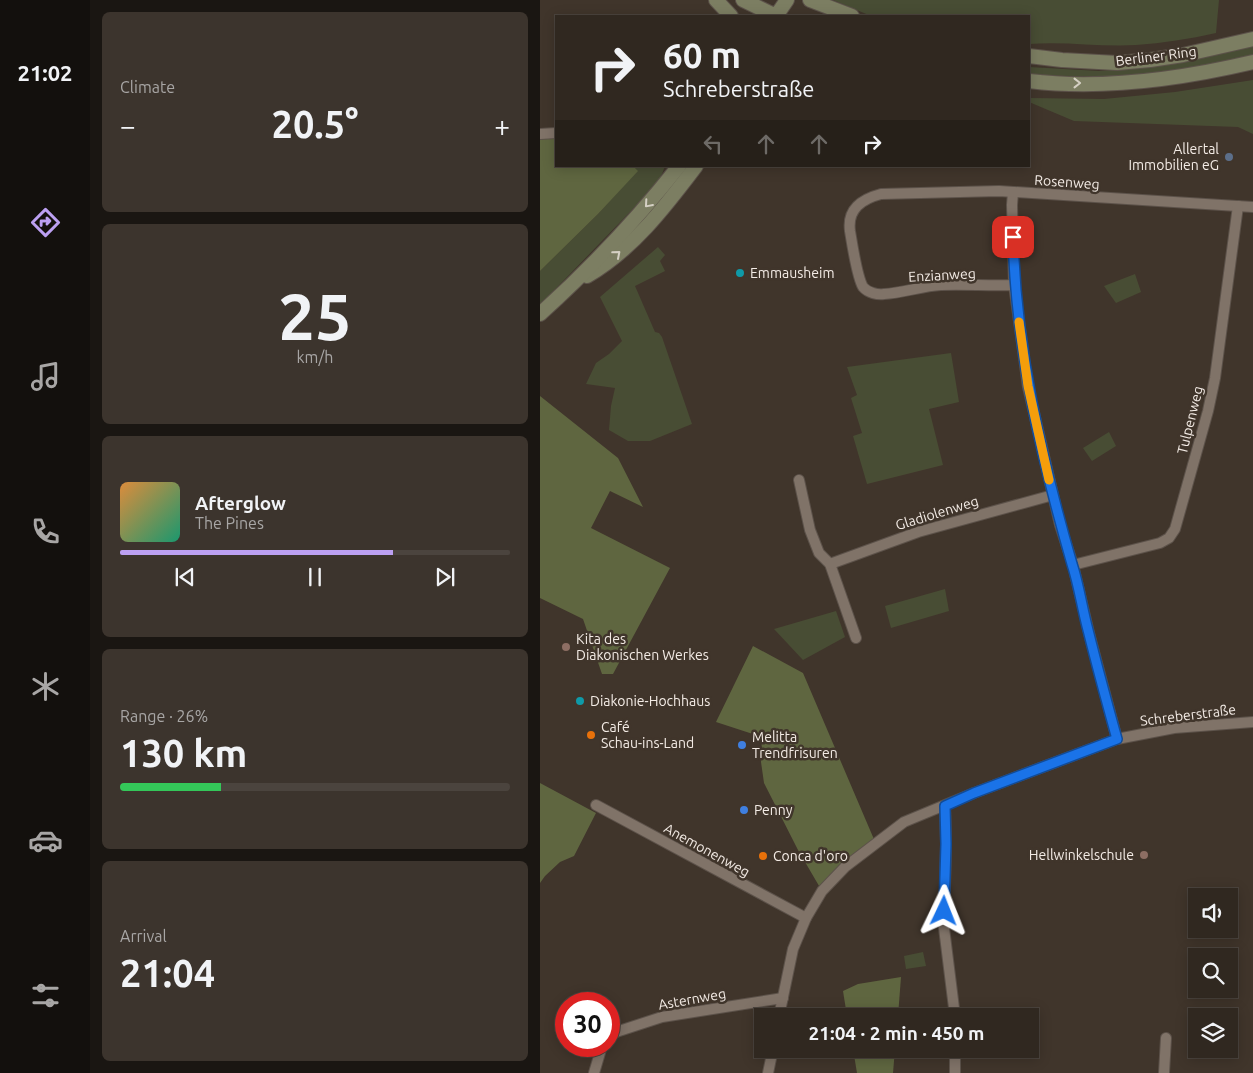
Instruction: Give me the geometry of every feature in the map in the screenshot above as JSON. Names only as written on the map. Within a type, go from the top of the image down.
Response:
[{"type":"main road","points":[[716,0],[730,15]]},
{"type":"main road","points":[[743,0],[774,15]]},
{"type":"main road","points":[[777,15],[789,0]]},
{"type":"main road","points":[[788,15],[789,0]]},
{"type":"main road","points":[[810,0],[849,15]]},
{"type":"main road","name":"Berliner Ring","points":[[1030,56],[1062,60],[1117,62],[1150,60],[1183,55],[1253,39]]},
{"type":"main road","name":"Berliner Ring","points":[[1030,81],[1109,84],[1174,78],[1253,62]]},
{"type":"main road","points":[[540,314],[577,281],[634,220],[678,167]]},
{"type":"main road","points":[[577,281],[603,266],[648,227],[695,167]]},
{"type":"street","points":[[540,134],[555,133]]},
{"type":"street","name":"Rosenweg","points":[[872,293],[863,287],[855,259],[849,224],[855,208],[866,198],[880,194],[999,191],[1253,207]]},
{"type":"street","points":[[1013,192],[1014,286],[1028,386],[1053,495],[1073,565],[1088,632],[1117,739]]},
{"type":"street","name":"Tulpenweg","points":[[1073,565],[1160,543],[1169,538],[1175,529],[1208,411],[1215,378],[1238,206]]},
{"type":"street","name":"Enzianweg","points":[[872,293],[884,295],[914,288],[942,285],[1014,286]]},
{"type":"street","points":[[799,480],[810,530],[819,553],[830,564],[856,638]]},
{"type":"street","name":"Gladiolenweg","points":[[830,564],[918,532],[1053,495]]},
{"type":"street","name":"Schreberstraße","points":[[781,1008],[793,949],[806,918],[822,891],[845,867],[904,822],[974,793],[1117,739],[1174,728],[1253,722]]},
{"type":"street","name":"Anemonenweg","points":[[596,805],[806,918]]},
{"type":"street","points":[[945,806],[944,928],[954,1008]]},
{"type":"street","name":"Asternweg","points":[[620,1031],[662,1017],[783,998]]},
{"type":"street","points":[[1164,1073],[1166,1038]]},
{"type":"street","points":[[594,1073],[599,1057]]},
{"type":"street","points":[[768,1073],[771,1058]]},
{"type":"street","points":[[955,1058],[955,1073]]},
{"type":"green space","points":[[833,0],[1219,0],[1216,33],[1136,45],[1030,44],[1030,15],[869,15]]},
{"type":"green space","points":[[1253,45],[1253,55],[1179,71],[1109,77],[1030,75],[1030,67],[1099,71],[1172,64]]},
{"type":"green space","points":[[1253,80],[1253,134],[1238,127],[1074,121],[1030,102],[1030,98],[1104,99],[1175,92]]},
{"type":"green space","points":[[555,135],[555,167],[634,167],[638,171],[598,214],[540,271],[540,136]]},
{"type":"green space","points":[[634,167],[665,167],[659,182],[540,305],[540,271],[598,214],[637,171]]},
{"type":"green space","points":[[658,247],[665,255],[660,261],[665,271],[635,286],[655,332],[659,333],[662,337],[692,424],[650,441],[628,441],[609,430],[615,388],[586,384],[596,363],[609,354],[622,341],[600,297]]},
{"type":"green space","points":[[1135,274],[1141,292],[1116,303],[1104,286]]},
{"type":"green space","points":[[951,353],[959,402],[929,409],[943,465],[867,484],[853,436],[862,433],[851,398],[857,395],[847,367]]},
{"type":"green space","points":[[540,396],[618,458],[643,507],[610,491],[591,528],[670,568],[613,674],[602,674],[583,619],[540,598]]},
{"type":"green space","points":[[1109,432],[1116,446],[1092,461],[1083,448]]},
{"type":"green space","points":[[945,589],[949,611],[891,628],[885,606]]},
{"type":"green space","points":[[836,611],[845,637],[803,660],[774,629]]},
{"type":"green space","points":[[753,646],[803,673],[876,844],[822,891],[798,850],[764,783],[761,762],[762,737],[716,722]]},
{"type":"green space","points":[[540,783],[596,813],[574,856],[560,862],[540,883]]},
{"type":"green space","points":[[923,952],[926,966],[906,969],[904,956]]},
{"type":"green space","points":[[901,977],[899,1008],[846,1008],[843,991],[858,984]]},
{"type":"green space","points":[[854,1058],[894,1058],[893,1073],[857,1073]]},
{"type":"slow traffic","points":[[1019,322],[1028,386],[1049,480]]},
{"type":"place","name":"Allertal Immobilien eG","points":[[1229,157]]},
{"type":"place","name":"Emmausheim","points":[[740,273]]},
{"type":"place","name":"Kita des Diakonischen Werkes","points":[[566,647]]},
{"type":"place","name":"Diakonie-Hochhaus","points":[[580,701]]},
{"type":"place","name":"Café Schau-ins-Land","points":[[591,735]]},
{"type":"place","name":"Melitta Trendfrisuren","points":[[742,745]]},
{"type":"place","name":"Penny","points":[[744,810]]},
{"type":"place","name":"Hellwinkelschule","points":[[1144,855]]},
{"type":"place","name":"Conca d'oro","points":[[763,856]]},
{"type":"route","points":[[944,911],[945,806],[974,793],[1117,739],[1088,632],[1073,565],[1060,524],[1028,386],[1014,286],[1013,237]]}]
